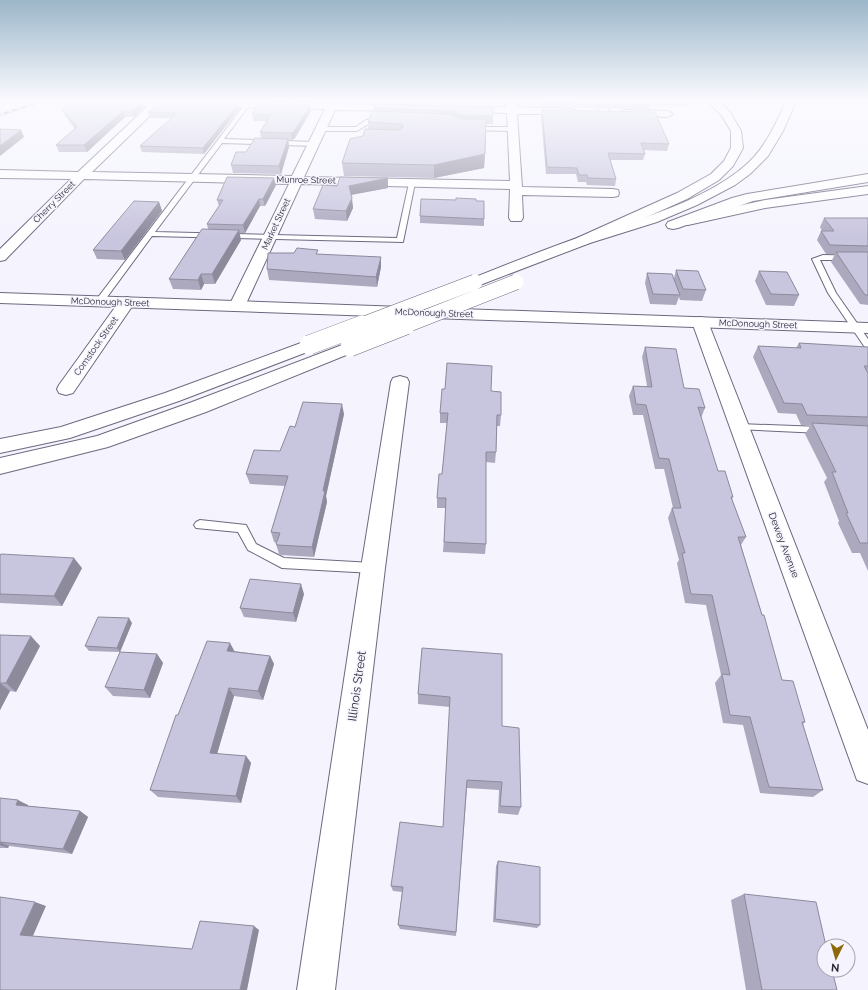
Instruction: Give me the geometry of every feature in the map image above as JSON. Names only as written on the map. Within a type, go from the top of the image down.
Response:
[{"type":"main road","name":"Cherry Street","points":[[0,257],[113,145]]},
{"type":"main road","name":"Market Street","points":[[237,306],[313,145]]},
{"type":"main road","points":[[513,145],[516,218]]},
{"type":"main road","points":[[0,446],[63,433],[165,400],[582,241],[682,196],[715,177],[729,163],[737,148],[737,145]]},
{"type":"main road","points":[[582,241],[618,231],[663,214],[720,189],[744,174],[758,160],[769,145]]},
{"type":"main road","name":"Munroe Street","points":[[0,174],[412,182],[613,194]]},
{"type":"main road","points":[[605,248],[752,197],[868,178]]},
{"type":"main road","points":[[674,225],[765,204],[868,190]]},
{"type":"main road","points":[[0,466],[101,442],[199,407],[523,279]]},
{"type":"main road","name":"McDonough Street","points":[[0,298],[862,327]]},
{"type":"main road","name":"Comstock Street","points":[[66,389],[127,302]]},
{"type":"main road","name":"Dewey Avenue","points":[[700,322],[868,769]]},
{"type":"main road","name":"Illinois Street","points":[[316,990],[373,568],[400,382]]},
{"type":"lane","points":[[99,302],[217,145]]},
{"type":"lane","points":[[149,234],[400,240],[412,182]]},
{"type":"lane","points":[[868,258],[823,257],[816,259],[818,268],[825,279],[862,327],[868,346]]},
{"type":"lane","points":[[739,427],[830,431]]},
{"type":"lane","points":[[200,525],[242,528],[252,547],[282,563],[373,568]]},
{"type":"building","points":[[141,145],[205,145],[203,148],[140,146]]},
{"type":"building","points":[[250,145],[286,145],[279,166],[231,165],[236,152],[246,152]]},
{"type":"building","points":[[348,145],[485,145],[485,154],[434,165],[342,163]]},
{"type":"building","points":[[545,145],[642,145],[645,154],[608,153],[616,179],[588,178],[587,175],[579,175],[577,168],[547,167]]},
{"type":"building","points":[[227,177],[274,178],[263,199],[259,199],[243,225],[207,224],[223,200],[217,200]]},
{"type":"building","points":[[340,177],[388,178],[349,186],[352,198],[346,211],[313,209],[323,185],[337,186]]},
{"type":"building","points":[[456,198],[484,201],[484,219],[420,216],[421,199],[456,200]]},
{"type":"building","points":[[134,201],[159,202],[121,251],[93,250]]},
{"type":"building","points":[[824,218],[868,218],[868,246],[830,245],[821,231],[834,231]]},
{"type":"building","points":[[202,229],[239,230],[212,274],[201,274],[198,280],[169,279]]},
{"type":"building","points":[[297,248],[318,250],[316,254],[381,257],[376,277],[267,269],[268,253],[294,253]]},
{"type":"building","points":[[836,252],[868,252],[868,295],[865,295]]},
{"type":"building","points":[[676,270],[698,271],[706,290],[683,289]]},
{"type":"building","points":[[759,271],[787,272],[799,295],[771,294]]},
{"type":"building","points":[[647,273],[672,274],[680,295],[653,294]]},
{"type":"building","points":[[799,343],[868,347],[868,366],[864,366],[868,373],[868,417],[807,415],[802,404],[784,403],[758,346],[801,348]]},
{"type":"building","points":[[645,347],[676,349],[684,388],[699,389],[705,408],[698,407],[718,471],[725,471],[733,497],[731,497],[746,537],[738,537],[762,615],[764,615],[782,680],[793,681],[805,722],[802,722],[823,790],[769,787],[750,717],[730,715],[722,674],[730,675],[712,595],[691,594],[682,553],[685,553],[672,508],[681,508],[669,459],[659,458],[646,405],[636,404],[633,386],[652,387]]},
{"type":"building","points":[[447,363],[492,366],[491,391],[501,392],[501,415],[497,415],[496,452],[486,452],[486,544],[444,542],[446,498],[437,498],[439,474],[442,474],[448,413],[440,413],[442,389],[445,389]]},
{"type":"building","points":[[303,402],[342,404],[323,491],[325,491],[312,547],[278,545],[276,544],[280,533],[271,532],[288,476],[246,474],[254,450],[280,451],[290,426],[295,427]]},
{"type":"building","points":[[812,423],[868,426],[868,543],[860,543],[846,513],[848,513],[832,472],[836,472]]},
{"type":"building","points":[[1,554],[74,558],[54,596],[0,594]]},
{"type":"building","points":[[250,579],[301,584],[293,613],[240,608]]},
{"type":"building","points":[[98,617],[129,618],[117,648],[85,646]]},
{"type":"building","points":[[0,635],[31,636],[6,683],[0,683]]},
{"type":"building","points":[[207,641],[230,643],[227,651],[270,656],[258,691],[229,688],[210,753],[246,756],[236,796],[150,790],[176,715],[178,715]]},
{"type":"building","points":[[422,648],[502,654],[502,726],[519,728],[521,807],[500,806],[502,782],[467,780],[456,932],[398,925],[403,887],[391,886],[400,822],[443,827],[450,697],[418,694]]},
{"type":"building","points":[[120,652],[157,654],[144,690],[105,687]]},
{"type":"building","points":[[0,798],[18,800],[16,805],[80,811],[63,849],[0,842]]},
{"type":"building","points":[[498,861],[540,867],[540,925],[495,919]]},
{"type":"building","points":[[744,894],[816,902],[824,938],[816,938],[816,978],[834,978],[837,990],[762,990]]},
{"type":"building","points":[[0,897],[35,902],[20,935],[192,949],[200,921],[254,926],[240,990],[0,990]]}]
